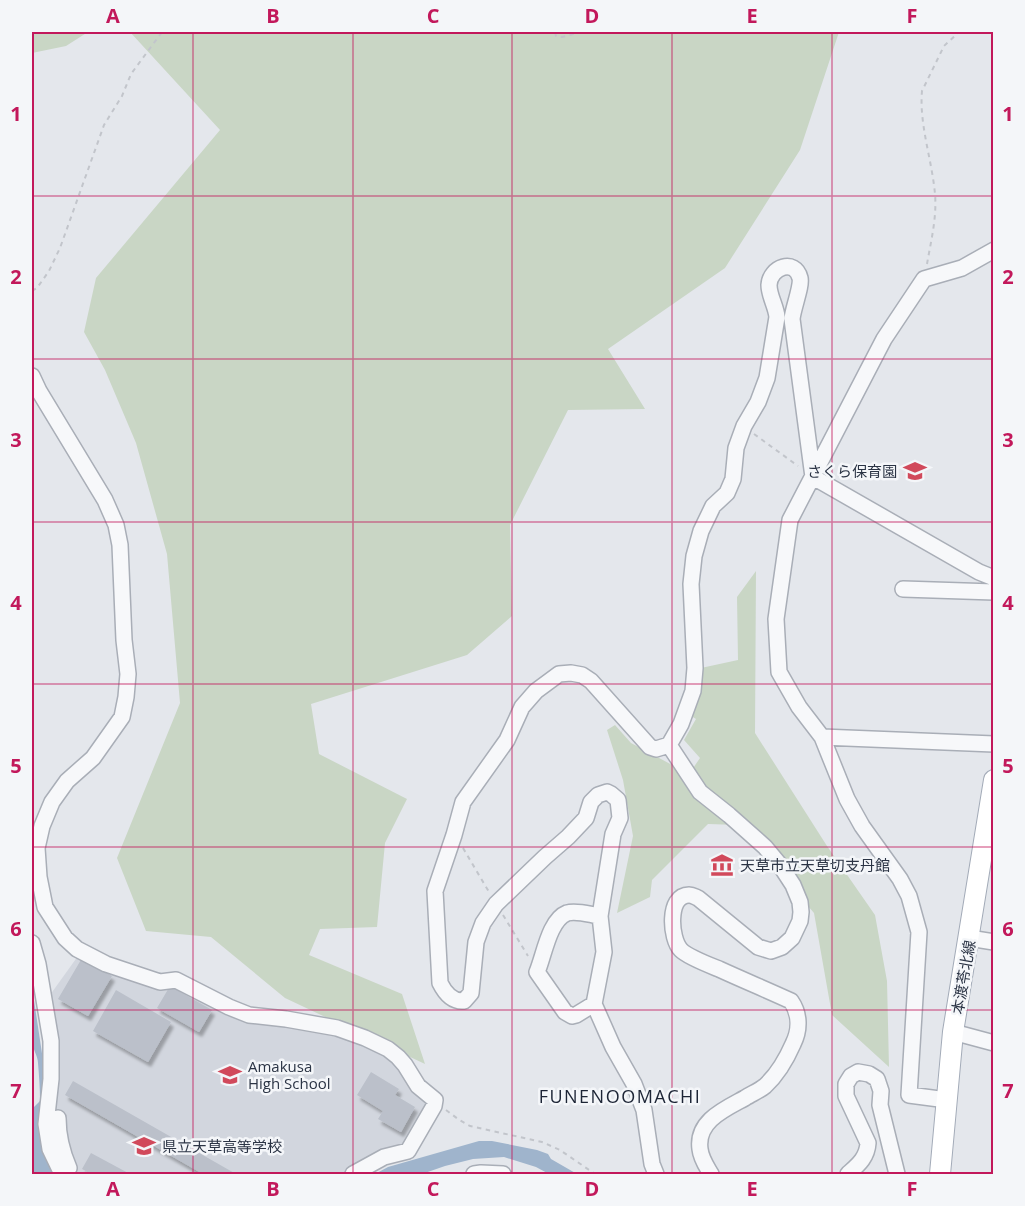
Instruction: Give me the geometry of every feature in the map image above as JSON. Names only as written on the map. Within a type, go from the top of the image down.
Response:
[{"type":"main road","name":"本渡苓北線","points":[[940,1174],[953,1032],[993,780]]},
{"type":"street","points":[[947,1100],[909,1095],[919,932],[916,918],[909,896],[900,879],[862,826],[847,800],[822,737],[799,707],[779,672],[776,619],[790,520],[884,339],[924,279],[962,268],[993,250]]},
{"type":"street","points":[[656,1174],[652,1164],[644,1110],[638,1092],[613,1047],[594,1004],[604,952],[600,916],[613,834],[621,813],[618,800],[607,792],[598,795],[591,802],[586,818],[544,857],[483,923],[476,942],[471,993],[464,1001],[458,1001],[445,993],[440,983],[435,891],[463,802],[507,740],[522,706],[536,691],[559,674],[582,675],[591,681],[650,747],[656,749],[669,745],[681,724],[693,692],[695,668],[693,556],[701,531],[713,506],[727,493],[733,479],[736,448],[767,378],[777,317],[769,292],[771,277],[780,267],[786,266],[797,271],[801,283],[792,311],[792,319],[813,477]]},
{"type":"street","points":[[32,376],[105,500],[116,525],[121,554],[128,674],[122,717],[93,758],[67,781],[52,802],[42,825],[37,848],[38,909],[77,949],[106,964],[160,982],[176,980],[229,1008],[249,1015],[337,1028],[365,1038],[388,1049],[398,1057],[418,1086],[435,1100],[434,1106],[408,1151],[384,1157],[353,1174]]},
{"type":"street","points":[[813,477],[993,578]]},
{"type":"street","points":[[903,589],[993,592]]},
{"type":"street","points":[[822,737],[993,744]]},
{"type":"street","points":[[669,745],[700,792],[765,847],[780,865],[793,885],[800,902],[801,912],[800,921],[792,938],[782,947],[771,951],[758,947],[698,898],[689,895],[681,898],[676,904],[672,920],[674,937],[681,950],[791,1001],[796,1008],[799,1023],[797,1037],[782,1067],[773,1077],[763,1087],[716,1114],[707,1123],[699,1147],[711,1174]]},
{"type":"street","points":[[594,1004],[572,1016],[566,1012],[537,972],[545,946],[560,918],[567,913],[577,912],[600,916]]},
{"type":"street","points":[[969,938],[993,942]]},
{"type":"street","points":[[32,943],[38,964],[51,1041],[51,1079],[46,1124],[50,1149],[62,1174]]},
{"type":"street","points":[[953,1032],[993,1043]]},
{"type":"street","points":[[848,1174],[863,1160],[868,1143],[846,1096],[846,1084],[851,1076],[858,1072],[869,1074],[877,1079],[880,1105],[897,1174]]},
{"type":"street","points":[[58,1118],[58,1131],[72,1174]]},
{"type":"street","points":[[474,1174],[503,1174]]},
{"type":"path","points":[[32,291],[37,288],[49,271],[60,248],[104,126],[122,96],[131,74],[162,32]]},
{"type":"path","points":[[555,32],[556,36],[562,37],[581,32]]},
{"type":"path","points":[[924,279],[933,231],[935,197],[926,143],[922,91],[944,46],[959,32]]},
{"type":"path","points":[[744,426],[813,477]]},
{"type":"path","points":[[462,847],[537,972]]},
{"type":"path","points":[[435,1100],[470,1126],[542,1142],[560,1150],[595,1174]]},
{"type":"shaded area","name":"Amakusa High School","points":[[78,956],[177,986],[247,1023],[274,1023],[365,1043],[378,1048],[397,1064],[409,1086],[430,1103],[406,1149],[385,1153],[345,1174],[68,1174],[53,1106],[58,1090],[58,1040],[50,995]]},
{"type":"green space","points":[[32,32],[88,32],[66,46],[32,53]]},
{"type":"green space","points":[[130,32],[839,32],[800,150],[725,268],[608,349],[645,409],[568,410],[510,525],[512,616],[467,655],[311,704],[319,754],[407,799],[385,843],[377,927],[320,929],[309,955],[402,994],[425,1064],[285,998],[211,937],[146,931],[117,858],[180,703],[167,554],[136,443],[105,370],[84,332],[96,278],[220,130]]},
{"type":"green space","points":[[756,571],[755,733],[827,846],[875,915],[887,981],[889,1067],[832,1015],[814,913],[738,825],[708,824],[652,880],[650,897],[617,913],[633,836],[623,780],[607,730],[615,725],[631,743],[689,774],[700,758],[684,740],[696,719],[683,711],[701,668],[738,660],[737,597]]},
{"type":"water","points":[[32,987],[58,1174],[32,1174],[32,1109],[40,1101],[38,1060],[31,1034]]},
{"type":"water","points":[[479,1141],[492,1141],[537,1150],[548,1154],[551,1159],[577,1174],[549,1174],[536,1167],[504,1157],[473,1159],[422,1174],[375,1174],[388,1167]]},
{"type":"building","points":[[82,958],[112,976],[88,1016],[58,999]]},
{"type":"building","points":[[170,986],[212,1010],[199,1032],[157,1008]]},
{"type":"building","points":[[116,990],[171,1022],[148,1062],[93,1031]]},
{"type":"building","points":[[371,1072],[399,1089],[395,1095],[415,1107],[401,1132],[378,1119],[383,1111],[357,1095]]},
{"type":"building","points":[[73,1081],[236,1174],[203,1174],[65,1095]]},
{"type":"building","points":[[91,1153],[130,1174],[92,1174],[82,1169]]},
{"type":"place","name":"さくら保育園","points":[[915,471]]},
{"type":"place","name":"天草市立天草切支丹館","points":[[722,865]]},
{"type":"place","name":"Amakusa High School","points":[[230,1075]]},
{"type":"place","name":"県立天草高等学校","points":[[144,1146]]},
{"type":"district","name":"FUNENOOMACHI","points":[[620,1096]]}]
